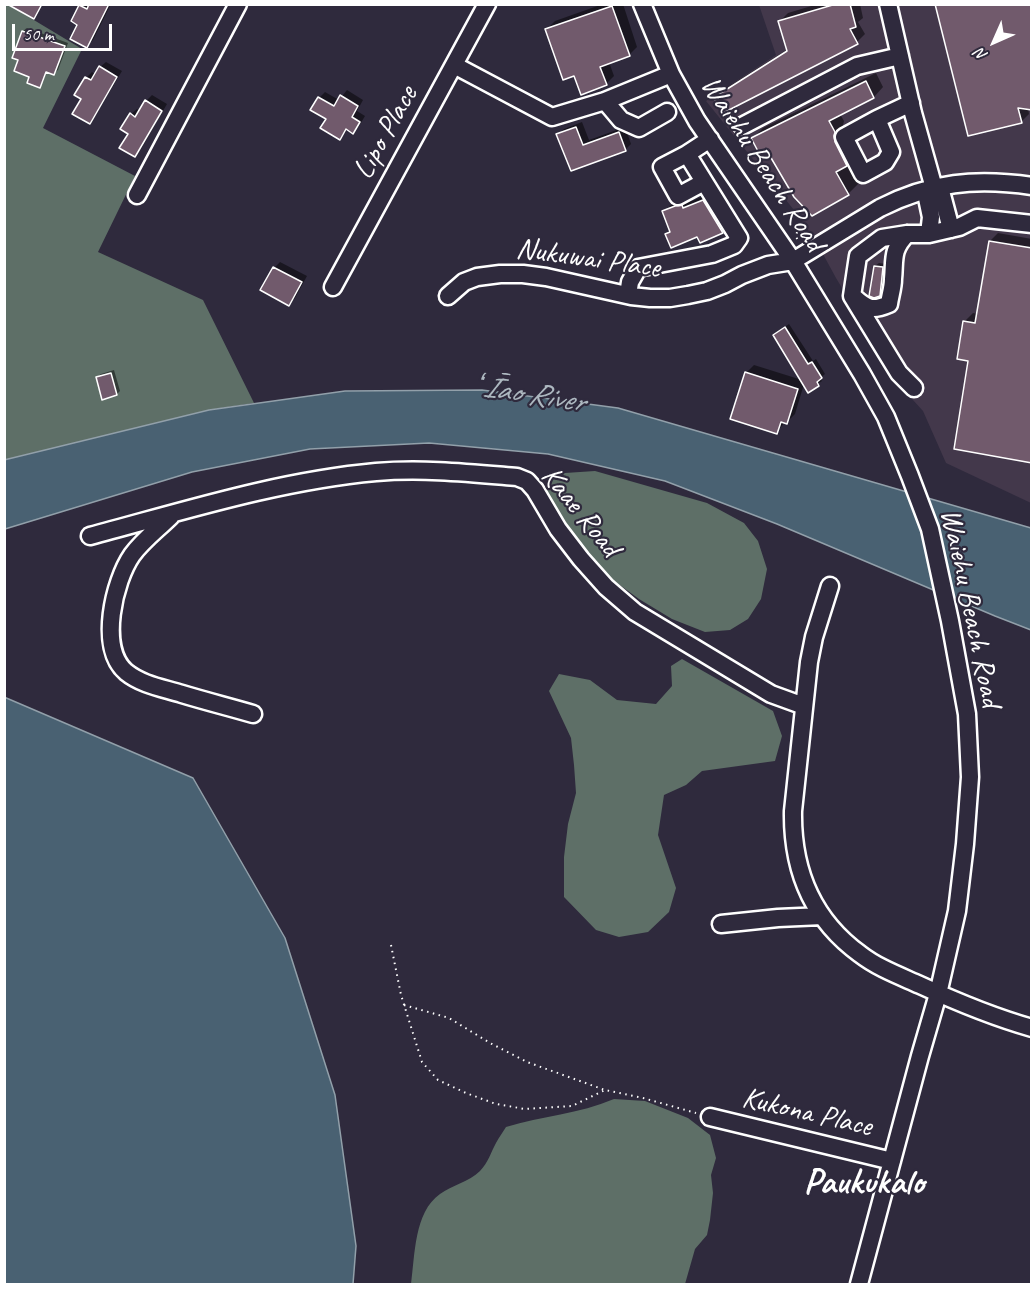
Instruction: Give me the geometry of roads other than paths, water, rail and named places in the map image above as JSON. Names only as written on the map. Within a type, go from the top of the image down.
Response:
[{"type":"street","points":[[137,195],[238,4]]},
{"type":"street","name":"Lipo Place","points":[[333,287],[487,4]]},
{"type":"street","name":"Waiehu Beach Road","points":[[642,4],[671,74],[697,121],[794,261],[886,417],[930,529],[967,714],[970,777],[957,912],[938,994],[859,1284]]},
{"type":"street","points":[[888,4],[934,188],[942,195],[951,229]]},
{"type":"street","points":[[742,126],[857,66],[900,56]]},
{"type":"street","points":[[454,65],[552,117],[605,101],[671,74]]},
{"type":"street","points":[[605,101],[621,120],[639,128],[667,112]]},
{"type":"street","points":[[877,119],[911,103]]},
{"type":"street","points":[[704,182],[678,196],[662,167],[710,139]]},
{"type":"street","points":[[628,295],[630,282],[638,268],[712,254],[734,245],[739,238],[687,154]]},
{"type":"street","points":[[794,261],[894,201],[918,192],[951,184],[976,182],[1032,186]]},
{"type":"street","points":[[929,234],[931,217],[927,198],[934,188]]},
{"type":"street","points":[[914,387],[898,374],[852,296],[858,256],[882,238],[906,234],[929,234],[959,227],[977,218],[1032,224]]},
{"type":"street","points":[[852,296],[864,307],[879,308],[889,304],[894,251],[906,234]]},
{"type":"street","name":"Nukuwai Place","points":[[448,296],[458,286],[477,277],[523,274],[628,295],[670,298],[707,291],[768,265],[794,261]]},
{"type":"street","name":"Kaae Road","points":[[90,536],[240,496],[308,481],[377,472],[447,471],[517,477],[527,482],[535,490],[558,529],[581,559],[635,612],[771,694],[804,706]]},
{"type":"street","name":"Kaae Road","points":[[174,514],[140,544],[119,580],[112,607],[111,633],[114,653],[125,671],[145,683],[253,714]]},
{"type":"street","points":[[830,586],[814,637],[809,662],[793,811],[795,848],[801,874],[812,900],[833,930],[876,965],[938,994],[998,1018],[1032,1028]]},
{"type":"street","points":[[721,924],[822,916]]},
{"type":"street","name":"Kukona Place","points":[[710,1117],[892,1161]]},
{"type":"water","points":[[482,390],[618,408],[1031,528],[1031,630],[777,524],[665,481],[548,454],[429,443],[310,449],[192,472],[5,529],[4,460],[209,410],[345,391]]},
{"type":"water","points":[[4,697],[193,778],[285,938],[335,1095],[356,1246],[353,1284],[5,1284]]},
{"type":"district","name":"Paukukalo","points":[[864,1184]]},
{"type":"water label","name":"ʻĪao River","points":[[530,395]]}]
